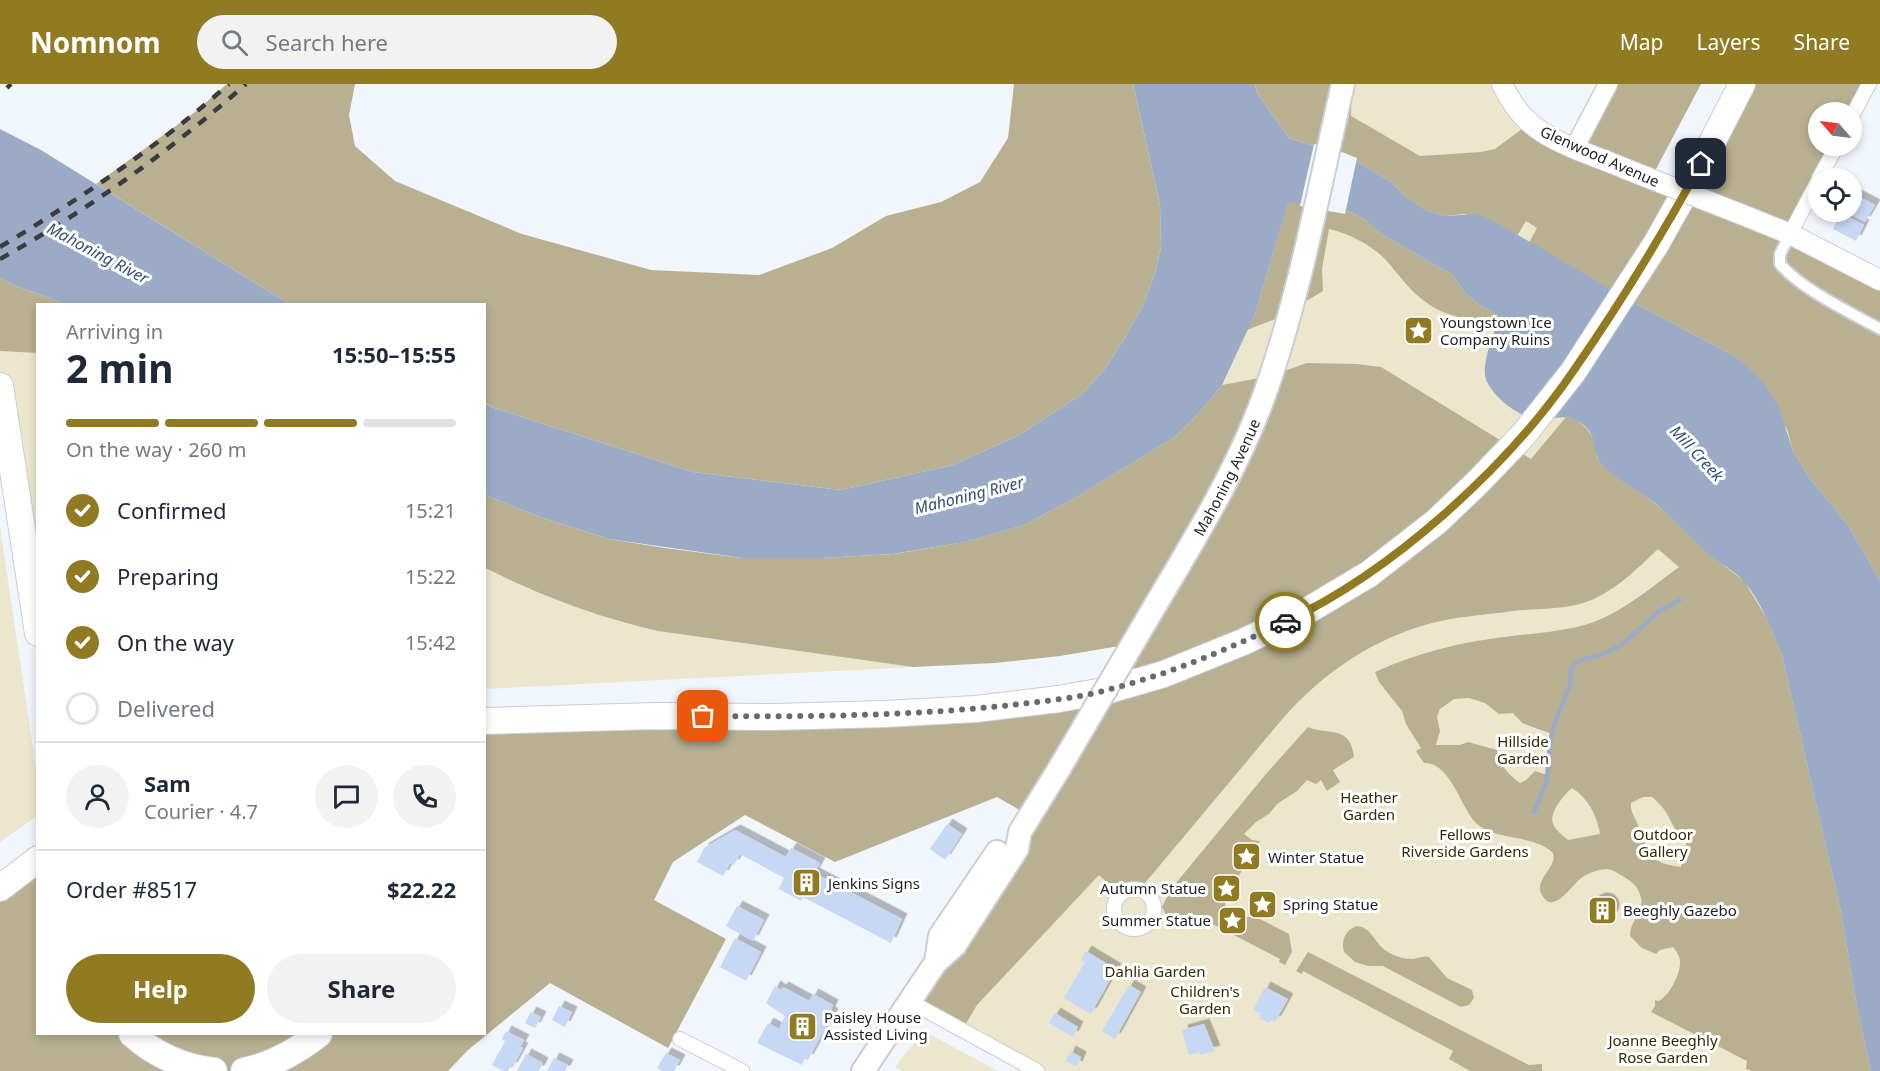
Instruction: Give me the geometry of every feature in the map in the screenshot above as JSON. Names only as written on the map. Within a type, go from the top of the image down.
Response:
[{"type":"highway","points":[[486,721],[656,716],[773,717],[885,714],[976,709],[1059,699],[1109,690],[1164,674],[1243,642],[1302,614],[1369,574],[1436,522],[1524,434],[1574,372],[1656,244],[1742,84]]},
{"type":"highway","points":[[0,386],[36,621]]},
{"type":"highway","points":[[6,884],[36,861]]},
{"type":"highway","points":[[6,884],[36,867]]},
{"type":"highway","points":[[133,1035],[157,1053],[175,1062],[214,1071]]},
{"type":"highway","points":[[244,1071],[269,1065],[318,1035]]},
{"type":"main road","name":"Mahoning Avenue","points":[[863,1071],[936,962],[955,945],[1017,849],[1020,832],[1215,503],[1255,417],[1285,328],[1343,84]]},
{"type":"main road","name":"Glenwood Avenue","points":[[1502,84],[1519,112],[1530,123],[1552,137],[1790,234],[1880,280]]},
{"type":"street","points":[[1575,147],[1608,84]]},
{"type":"street","points":[[1859,102],[1869,84]]},
{"type":"street","points":[[1808,200],[1780,254],[1779,264],[1787,273],[1807,286],[1880,329]]},
{"type":"street","points":[[909,1001],[1037,1071]]},
{"type":"street","points":[[680,1039],[742,1071]]},
{"type":"green space","points":[[1347,84],[1502,84],[1519,112],[1880,280],[1880,1071],[1037,1071],[909,1001],[1132,644],[941,546],[1255,314],[1283,224],[1294,174]]},
{"type":"green space","points":[[0,351],[36,353],[36,626],[0,386]]},
{"type":"green space","points":[[0,527],[36,769],[36,817],[0,842]]},
{"type":"green space","points":[[486,569],[570,605],[658,631],[913,667],[486,689]]},
{"type":"green space","points":[[927,1033],[998,1071],[902,1071],[895,1067],[919,1037]]},
{"type":"shaded area","points":[[227,84],[355,84],[349,115],[355,146],[395,181],[522,234],[651,270],[759,275],[832,248],[886,216],[941,202],[980,182],[1008,138],[1014,84],[1133,84],[1160,205],[1161,247],[1154,276],[1143,305],[1104,370],[1081,395],[1019,435],[953,465],[841,490],[693,472],[486,404],[486,303],[287,303],[96,184],[195,112]]},
{"type":"shaded area","points":[[1255,84],[1352,84],[1351,116],[1420,156],[1495,149],[1530,123],[1575,147],[1608,84],[1701,84],[1655,171],[1685,193],[1742,84],[1869,84],[1857,102],[1808,102],[1808,156],[1832,156],[1825,168],[1808,168],[1808,200],[1790,234],[1880,280],[1880,581],[1848,525],[1811,480],[1793,451],[1787,429],[1738,358],[1529,243],[1537,228],[1526,221],[1517,236],[1494,221],[1464,214],[1445,216],[1426,210],[1406,197],[1390,181],[1350,158],[1289,138],[1257,93]]},
{"type":"shaded area","points":[[1288,202],[1351,212],[1364,219],[1381,234],[1453,275],[1464,292],[1499,316],[1497,324],[1462,318],[1437,309],[1417,295],[1373,249],[1351,237],[1329,229],[1322,269],[1323,291],[1278,318],[1247,330],[1255,314]]},
{"type":"shaded area","points":[[0,278],[13,285],[64,303],[36,303],[36,353],[0,351]]},
{"type":"shaded area","points":[[1307,363],[1381,367],[1531,459],[1566,417],[1577,420],[1595,441],[1597,457],[1602,465],[1680,524],[1710,555],[1744,581],[1766,617],[1782,655],[1841,912],[1858,1012],[1871,1071],[1752,1071],[1746,1069],[1747,1061],[1651,1012],[1655,1006],[1655,1000],[1659,1001],[1663,998],[1674,983],[1679,971],[1680,959],[1673,947],[1660,950],[1656,954],[1642,948],[1630,936],[1642,903],[1635,886],[1614,871],[1601,870],[1581,878],[1557,901],[1546,901],[1540,889],[1552,864],[1553,853],[1535,843],[1493,833],[1476,823],[1448,778],[1433,764],[1424,763],[1416,751],[1421,748],[1406,724],[1402,711],[1379,682],[1375,672],[1442,648],[1494,638],[1574,628],[1605,617],[1638,598],[1679,567],[1658,549],[1620,583],[1585,603],[1462,617],[1432,623],[1370,647],[1333,671],[1284,717],[1140,889],[1126,890],[1120,894],[1099,875],[977,1005],[962,1030],[909,1001],[1030,816],[997,797],[835,862],[745,815],[673,862],[654,900],[726,939],[668,1048],[550,983],[468,1050],[448,1071],[0,1071],[0,888],[36,859],[36,1035],[486,1035],[486,721],[1104,691],[1131,644],[1060,656],[995,663],[913,667],[658,631],[570,605],[486,568],[486,495],[540,517],[609,539],[665,548],[742,558],[822,558],[894,554],[965,542],[1024,525],[1073,499],[1175,437],[1222,385],[1270,376]],"holes":[[[1469,698],[1485,703],[1499,714],[1513,713],[1522,723],[1552,734],[1547,775],[1535,771],[1520,783],[1501,764],[1497,750],[1468,742],[1460,745],[1436,745],[1440,731],[1437,717],[1440,709],[1454,699]],[[1572,788],[1587,802],[1597,820],[1600,834],[1568,840],[1555,828],[1552,821],[1555,811]],[[1643,797],[1652,797],[1666,812],[1676,830],[1687,840],[1681,867],[1655,859],[1647,849],[1631,806],[1631,803]]]},
{"type":"shaded area","points":[[1308,727],[1343,735],[1352,747],[1354,757],[1333,770],[1340,782],[1327,791],[1321,780],[1316,784],[1307,780],[1297,791],[1277,804],[1269,814],[1256,822],[1244,834],[1252,840],[1260,841],[1229,891],[1225,905],[1231,918],[1260,919],[1289,934],[1292,952],[1285,965],[1279,962],[1280,959],[1195,915],[1187,927],[1166,915],[1162,907],[1171,889]]},
{"type":"shaded area","points":[[1357,926],[1370,933],[1384,949],[1393,955],[1408,959],[1429,957],[1447,978],[1472,990],[1474,998],[1469,1005],[1461,1007],[1383,966],[1368,966],[1355,962],[1344,952],[1343,943],[1347,933]]},
{"type":"shaded area","points":[[1308,952],[1529,1065],[1542,1064],[1542,1071],[1470,1071],[1449,1059],[1453,1051],[1303,971],[1302,974],[1296,971]]},
{"type":"water","points":[[1133,84],[1255,84],[1257,93],[1289,138],[1350,158],[1390,181],[1406,197],[1426,210],[1445,216],[1477,214],[1494,221],[1638,305],[1738,358],[1764,383],[1778,405],[1793,451],[1811,480],[1848,525],[1880,581],[1880,1071],[1871,1071],[1858,1012],[1841,912],[1782,655],[1756,598],[1740,578],[1708,554],[1664,511],[1603,466],[1599,461],[1592,437],[1584,426],[1574,419],[1561,417],[1532,418],[1522,415],[1505,404],[1492,390],[1485,376],[1488,350],[1499,316],[1464,292],[1453,275],[1381,234],[1364,219],[1351,212],[1304,203],[1288,203],[1255,314],[1222,385],[1200,412],[1175,437],[1073,499],[1024,525],[965,542],[893,554],[822,558],[742,558],[609,539],[540,517],[486,495],[486,404],[693,472],[841,490],[953,465],[1019,435],[1081,395],[1104,370],[1143,305],[1154,276],[1161,247],[1160,205]]},
{"type":"water","name":"Mahoning River","points":[[0,129],[41,150],[287,303],[64,303],[13,285],[0,278]]},
{"type":"pier","points":[[1314,144],[1357,158],[1345,214],[1300,206]]},
{"type":"building","points":[[1862,198],[1875,205],[1865,222],[1862,220]]},
{"type":"building","points":[[1836,222],[1858,222],[1864,225],[1856,241],[1833,229]]},
{"type":"building","points":[[947,824],[962,834],[945,860],[930,849]]},
{"type":"building","name":"Jenkins Signs","points":[[735,830],[786,857],[791,848],[820,863],[814,873],[902,919],[891,943],[803,897],[801,901],[779,889],[784,878],[740,854],[734,865],[730,863],[723,876],[697,862],[704,848]]},
{"type":"building","name":"Beeghly Gazebo","points":[[1602,898],[1611,901],[1614,910],[1611,919],[1602,922],[1593,919],[1590,910],[1593,901]]},
{"type":"building","points":[[737,906],[764,920],[753,941],[726,926]]},
{"type":"building","points":[[735,938],[761,952],[746,981],[720,967]]},
{"type":"building","points":[[1086,951],[1116,969],[1091,1014],[1064,998],[1085,962],[1081,960]]},
{"type":"building","points":[[1129,985],[1141,992],[1115,1039],[1102,1031]]},
{"type":"building","name":"Paisley House Assisted Living","points":[[775,986],[781,990],[783,987],[809,1001],[813,994],[833,1005],[830,1012],[833,1014],[808,1060],[805,1058],[802,1065],[757,1043],[768,1023],[779,1029],[785,1016],[766,1003]]},
{"type":"building","points":[[1265,987],[1288,999],[1275,1022],[1271,1020],[1269,1023],[1259,1018],[1261,1014],[1253,1010]]},
{"type":"building","points":[[559,1006],[572,1012],[565,1027],[552,1020]]},
{"type":"building","points":[[531,1012],[541,1017],[535,1028],[525,1023]]},
{"type":"building","points":[[1055,1013],[1078,1027],[1073,1037],[1049,1023]]},
{"type":"building","points":[[1204,1024],[1215,1051],[1189,1055],[1182,1030]]},
{"type":"building","points":[[506,1031],[524,1040],[520,1047],[523,1048],[512,1068],[503,1071],[492,1065],[505,1041],[502,1039]]},
{"type":"building","points":[[1070,1051],[1081,1057],[1077,1067],[1066,1061]]},
{"type":"building","points":[[666,1053],[680,1060],[674,1071],[662,1071],[657,1068]]},
{"type":"building","points":[[526,1054],[543,1063],[539,1071],[517,1071]]},
{"type":"building","points":[[554,1058],[568,1065],[565,1071],[547,1071]]},
{"type":"waterway","points":[[1534,812],[1547,780],[1550,741],[1570,685],[1571,669],[1577,662],[1622,645],[1659,611],[1680,600]]},
{"type":"railway","points":[[7,88],[11,84]]},
{"type":"railway","points":[[0,247],[119,170],[175,129],[229,84]]},
{"type":"railway","points":[[0,259],[65,220],[128,178],[188,133],[246,84]]},
{"type":"way so far","points":[[703,716],[885,714],[976,709],[1059,699],[1109,690],[1164,674],[1285,622]]},
{"type":"place","name":"Youngstown Ice Company Ruins","points":[[1419,331]]},
{"type":"place","name":"Winter Statue","points":[[1247,857]]},
{"type":"place","name":"Jenkins Signs","points":[[807,883]]},
{"type":"place","name":"Autumn Statue","points":[[1227,888]]},
{"type":"place","name":"Spring Statue","points":[[1262,904]]},
{"type":"place","name":"Beeghly Gazebo","points":[[1602,910]]},
{"type":"place","name":"Summer Statue","points":[[1232,920]]},
{"type":"place","name":"Paisley House Assisted Living","points":[[803,1026]]},
{"type":"route","points":[[1285,622],[1369,574],[1436,522],[1524,434],[1574,372],[1656,244],[1701,164]]},
{"type":"water label","name":"Mill Creek","points":[[1697,453]]},
{"type":"park label","name":"Hillside Garden","points":[[1523,750]]},
{"type":"park label","name":"Heather Garden","points":[[1369,806]]},
{"type":"park label","name":"Fellows Riverside Gardens","points":[[1465,842]]},
{"type":"park label","name":"Outdoor Gallery","points":[[1663,842]]},
{"type":"park label","name":"Dahlia Garden","points":[[1155,971]]},
{"type":"park label","name":"Children's Garden","points":[[1205,1000]]},
{"type":"park label","name":"Joanne Beeghly Rose Garden","points":[[1663,1048]]}]
